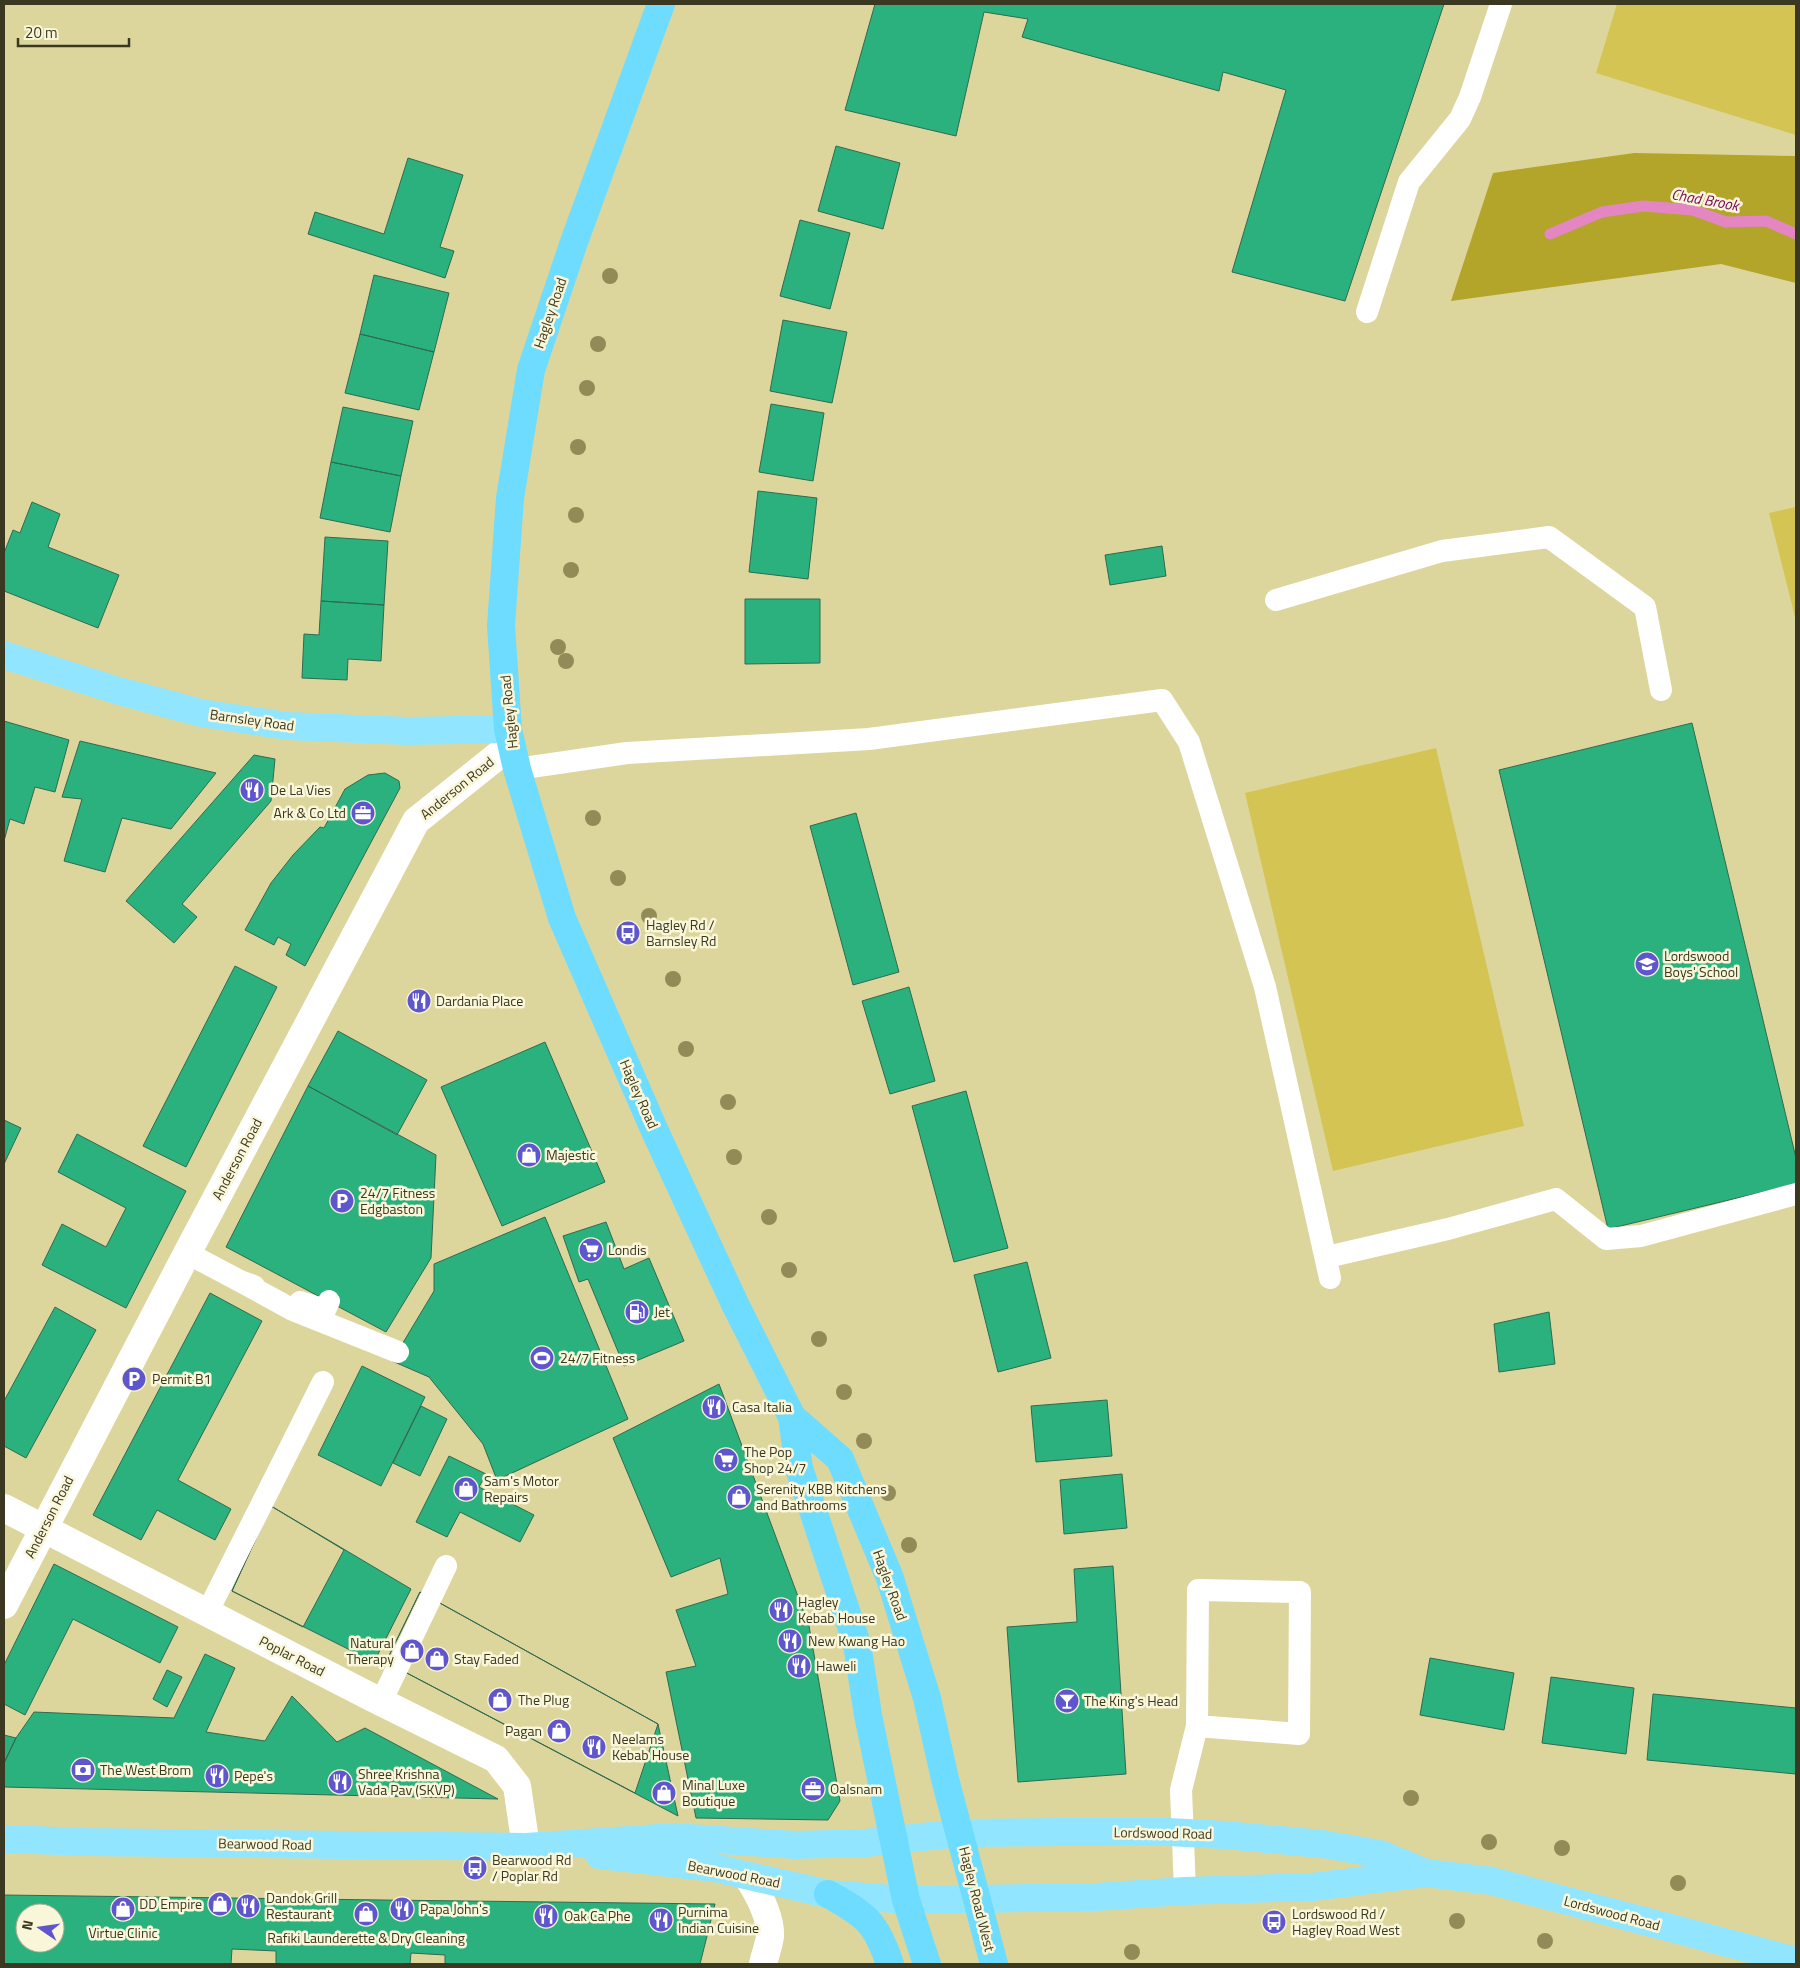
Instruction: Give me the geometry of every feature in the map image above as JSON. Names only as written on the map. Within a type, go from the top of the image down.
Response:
[{"type":"highway","name":"Hagley Road","points":[[661,4],[574,242],[531,370],[510,498],[501,616],[512,748],[562,918],[694,1217],[792,1417],[799,1468],[857,1644],[868,1715],[894,1841]]},
{"type":"highway","name":"Hagley Road","points":[[792,1417],[840,1459],[890,1578],[927,1698],[943,1771],[960,1833]]},
{"type":"highway","name":"Hagley Road West","points":[[960,1833],[994,1964]]},
{"type":"highway","points":[[894,1841],[906,1900],[927,1964]]},
{"type":"highway","points":[[828,1894],[851,1907],[868,1920],[882,1940],[890,1964]]},
{"type":"main road","name":"Barnsley Road","points":[[4,655],[102,686],[201,713],[287,726],[408,731],[512,748]]},
{"type":"main road","name":"Lordswood Road","points":[[894,1841],[960,1833],[1149,1831],[1225,1835],[1322,1844],[1380,1854],[1426,1873]]},
{"type":"main road","name":"Bearwood Road","points":[[4,1839],[86,1842],[526,1847],[674,1837],[795,1845],[894,1841]]},
{"type":"main road","name":"Bearwood Road","points":[[526,1847],[716,1868],[828,1894],[906,1900],[942,1900]]},
{"type":"main road","name":"Lordswood Road","points":[[942,1900],[1096,1897],[1186,1891],[1312,1887],[1426,1873],[1492,1881],[1796,1961]]},
{"type":"street","name":"Anderson Road","points":[[4,1605],[42,1528],[416,821],[512,748]]},
{"type":"street","name":"Poplar Road","points":[[4,1508],[496,1759],[518,1786],[526,1847]]},
{"type":"street","points":[[747,1876],[758,1893],[765,1912],[770,1936],[763,1964]]},
{"type":"lane","points":[[1367,312],[1409,182],[1460,119],[1470,97],[1501,4]]},
{"type":"lane","points":[[1276,600],[1442,550],[1549,538],[1645,607],[1661,690]]},
{"type":"lane","points":[[512,748],[628,753],[868,739],[1162,700],[1188,742],[1265,987],[1328,1268],[1448,1229],[1556,1199],[1606,1239],[1641,1236],[1796,1194]]},
{"type":"lane","points":[[187,1253],[292,1310],[398,1352]]},
{"type":"lane","points":[[240,1281],[325,1310],[329,1302]]},
{"type":"lane","points":[[207,1613],[323,1382]]},
{"type":"lane","points":[[382,1702],[446,1566]]},
{"type":"lane","points":[[1186,1891],[1181,1790],[1197,1726],[1198,1590],[1300,1592],[1299,1734],[1197,1726]]},
{"type":"shaded area","points":[[1617,4],[1796,4],[1796,135],[1596,73]]},
{"type":"shaded area","points":[[1634,153],[1796,156],[1796,283],[1721,264],[1451,301],[1493,173]]},
{"type":"shaded area","points":[[1796,507],[1796,621],[1769,513]]},
{"type":"shaded area","points":[[1436,748],[1524,1126],[1333,1171],[1245,793]]},
{"type":"building","points":[[875,4],[1444,4],[1345,301],[1232,272],[1286,90],[1223,72],[1219,91],[1022,37],[1028,19],[984,12],[956,136],[845,110]]},
{"type":"building","points":[[836,146],[900,163],[883,229],[818,211]]},
{"type":"building","points":[[408,158],[463,175],[440,247],[454,251],[445,278],[308,234],[315,212],[384,234]]},
{"type":"building","points":[[800,220],[850,233],[830,309],[780,296]]},
{"type":"building","points":[[374,275],[449,293],[434,352],[360,334]]},
{"type":"building","points":[[783,320],[847,332],[832,403],[770,391]]},
{"type":"building","points":[[360,334],[434,352],[419,410],[345,393]]},
{"type":"building","points":[[771,404],[824,413],[813,481],[759,472]]},
{"type":"building","points":[[343,407],[413,421],[401,476],[331,462]]},
{"type":"building","points":[[331,462],[401,476],[390,532],[320,518]]},
{"type":"building","points":[[758,491],[817,498],[808,579],[749,572]]},
{"type":"building","points":[[32,502],[60,514],[48,547],[119,575],[98,628],[4,591],[4,553],[13,530],[20,533]]},
{"type":"building","points":[[325,537],[388,541],[384,605],[321,601]]},
{"type":"building","points":[[1162,546],[1166,576],[1110,585],[1105,555]]},
{"type":"building","points":[[745,599],[820,599],[820,663],[745,664]]},
{"type":"building","points":[[321,601],[384,605],[381,661],[348,659],[347,680],[302,678],[304,634],[319,635]]},
{"type":"building","points":[[4,721],[69,740],[55,792],[35,787],[24,824],[10,819],[4,841]]},
{"type":"building","name":"Lordswood Boys' School","points":[[1692,723],[1796,1158],[1796,1184],[1608,1229],[1499,770]]},
{"type":"building","points":[[80,741],[216,773],[171,829],[122,818],[105,872],[64,861],[82,799],[62,797]]},
{"type":"building","points":[[254,755],[275,759],[271,801],[182,904],[197,917],[174,943],[126,901]]},
{"type":"building","points":[[385,773],[399,781],[400,788],[305,966],[286,955],[291,944],[278,937],[274,945],[245,930],[271,883],[293,855],[320,827],[324,828],[345,789],[368,775]]},
{"type":"building","points":[[856,813],[899,972],[853,985],[810,826]]},
{"type":"building","points":[[235,966],[277,987],[186,1167],[143,1146]]},
{"type":"building","points":[[909,987],[935,1081],[890,1094],[862,1001]]},
{"type":"building","points":[[338,1031],[427,1080],[397,1135],[308,1086]]},
{"type":"building","points":[[545,1042],[605,1182],[502,1226],[441,1087]]},
{"type":"building","name":"24/7 Fitness Edgbaston","points":[[308,1086],[436,1155],[431,1258],[386,1332],[226,1247]]},
{"type":"building","points":[[966,1091],[1008,1248],[954,1262],[912,1106]]},
{"type":"building","points":[[4,1120],[21,1128],[4,1164]]},
{"type":"building","points":[[77,1134],[186,1191],[126,1308],[42,1265],[62,1224],[106,1247],[126,1208],[58,1172]]},
{"type":"building","points":[[545,1217],[628,1419],[497,1480],[483,1444],[429,1377],[392,1361],[434,1291],[434,1264]]},
{"type":"building","name":"Jet","points":[[606,1222],[624,1269],[649,1258],[684,1341],[624,1366],[588,1279],[579,1282],[563,1236]]},
{"type":"building","points":[[1027,1262],[1051,1358],[998,1372],[974,1275]]},
{"type":"building","points":[[210,1293],[262,1321],[178,1480],[231,1509],[215,1540],[157,1510],[141,1540],[93,1515]]},
{"type":"building","points":[[55,1307],[96,1330],[26,1458],[4,1446],[4,1401]]},
{"type":"building","points":[[1549,1312],[1555,1364],[1499,1372],[1494,1324]]},
{"type":"building","points":[[362,1366],[425,1397],[381,1486],[318,1455]]},
{"type":"building","points":[[719,1384],[809,1626],[840,1801],[828,1820],[696,1818],[666,1672],[696,1666],[676,1610],[728,1594],[720,1558],[671,1577],[613,1438]]},
{"type":"building","points":[[1107,1400],[1112,1456],[1036,1462],[1031,1406]]},
{"type":"building","points":[[421,1406],[447,1419],[420,1476],[393,1463]]},
{"type":"building","points":[[449,1456],[486,1474],[479,1487],[534,1515],[520,1542],[460,1512],[447,1537],[416,1522]]},
{"type":"building","points":[[1122,1474],[1127,1528],[1064,1534],[1060,1480]]},
{"type":"building","points":[[271,1506],[411,1589],[374,1662],[232,1591]]},
{"type":"building","points":[[271,1506],[344,1550],[303,1627],[232,1591]]},
{"type":"building","points":[[54,1564],[178,1627],[160,1663],[73,1619],[25,1715],[4,1704],[4,1665]]},
{"type":"building","name":"The King's Head","points":[[1113,1566],[1126,1774],[1018,1782],[1007,1627],[1077,1622],[1074,1569]]},
{"type":"building","points":[[420,1592],[658,1724],[678,1816],[386,1662]]},
{"type":"building","points":[[420,1592],[658,1724],[635,1793],[386,1662]]},
{"type":"building","points":[[205,1654],[235,1668],[206,1732],[265,1741],[292,1696],[337,1742],[365,1728],[498,1799],[4,1787],[4,1763],[16,1738],[34,1712],[174,1718]]},
{"type":"building","points":[[1430,1658],[1514,1673],[1504,1730],[1420,1715]]},
{"type":"building","points":[[167,1670],[182,1677],[167,1707],[153,1699]]},
{"type":"building","points":[[1551,1677],[1634,1688],[1626,1754],[1542,1743]]},
{"type":"building","points":[[1653,1694],[1796,1708],[1796,1774],[1647,1760]]},
{"type":"building","points":[[4,1735],[16,1738],[4,1763]]},
{"type":"building","points":[[4,1895],[715,1904],[700,1964],[445,1964],[445,1955],[411,1953],[410,1964],[276,1964],[276,1951],[232,1949],[231,1964],[4,1964]]},
{"type":"waterway","name":"Chad Brook","points":[[1550,234],[1602,212],[1643,206],[1693,210],[1726,222],[1766,221],[1796,234]]},
{"type":"place","name":"De La Vies","points":[[252,790]]},
{"type":"place","name":"Ark & Co Ltd","points":[[363,813]]},
{"type":"place","name":"Hagley Rd / Barnsley Rd","points":[[628,933]]},
{"type":"place","name":"Lordswood Boys' School","points":[[1647,964]]},
{"type":"place","name":"Dardania Place","points":[[419,1001]]},
{"type":"place","name":"Majestic","points":[[529,1155]]},
{"type":"place","name":"24/7 Fitness Edgbaston","points":[[342,1201]]},
{"type":"place","name":"Londis","points":[[591,1250]]},
{"type":"place","name":"Jet","points":[[637,1312]]},
{"type":"place","name":"24/7 Fitness","points":[[542,1358]]},
{"type":"place","name":"Permit B1","points":[[134,1379]]},
{"type":"place","name":"Casa Italia","points":[[714,1407]]},
{"type":"place","name":"The Pop Shop 24/7","points":[[726,1460]]},
{"type":"place","name":"Sam's Motor Repairs","points":[[466,1489]]},
{"type":"place","name":"Serenity KBB Kitchens and Bathrooms","points":[[739,1497]]},
{"type":"place","name":"Hagley Kebab House","points":[[781,1610]]},
{"type":"place","name":"New Kwang Hao","points":[[790,1641]]},
{"type":"place","name":"Natural Therapy","points":[[412,1651]]},
{"type":"place","name":"Stay Faded","points":[[437,1659]]},
{"type":"place","name":"Haweli","points":[[799,1666]]},
{"type":"place","name":"The Plug","points":[[500,1700]]},
{"type":"place","name":"The King's Head","points":[[1067,1701]]},
{"type":"place","name":"Pagan","points":[[559,1731]]},
{"type":"place","name":"Neelams Kebab House","points":[[594,1747]]},
{"type":"place","name":"The West Brom","points":[[83,1770]]},
{"type":"place","name":"Pepe's","points":[[217,1776]]},
{"type":"place","name":"Shree Krishna Vada Pav (SKVP)","points":[[340,1782]]},
{"type":"place","name":"Oalsnam","points":[[813,1789]]},
{"type":"place","name":"Minal Luxe Boutique","points":[[664,1793]]},
{"type":"place","name":"Bearwood Rd / Poplar Rd","points":[[475,1868]]},
{"type":"place","name":"DD Empire","points":[[220,1904]]},
{"type":"place","name":"Dandok Grill Restaurant","points":[[248,1906]]},
{"type":"place","name":"Virtue Clinic","points":[[123,1909]]},
{"type":"place","name":"Papa John's","points":[[402,1909]]},
{"type":"place","name":"Rafiki Launderette & Dry Cleaning","points":[[366,1914]]},
{"type":"place","name":"Oak Ca Phe","points":[[546,1916]]},
{"type":"place","name":"Purnima Indian Cuisine","points":[[661,1920]]},
{"type":"place","name":"Lordswood Rd / Hagley Road West","points":[[1274,1922]]}]
